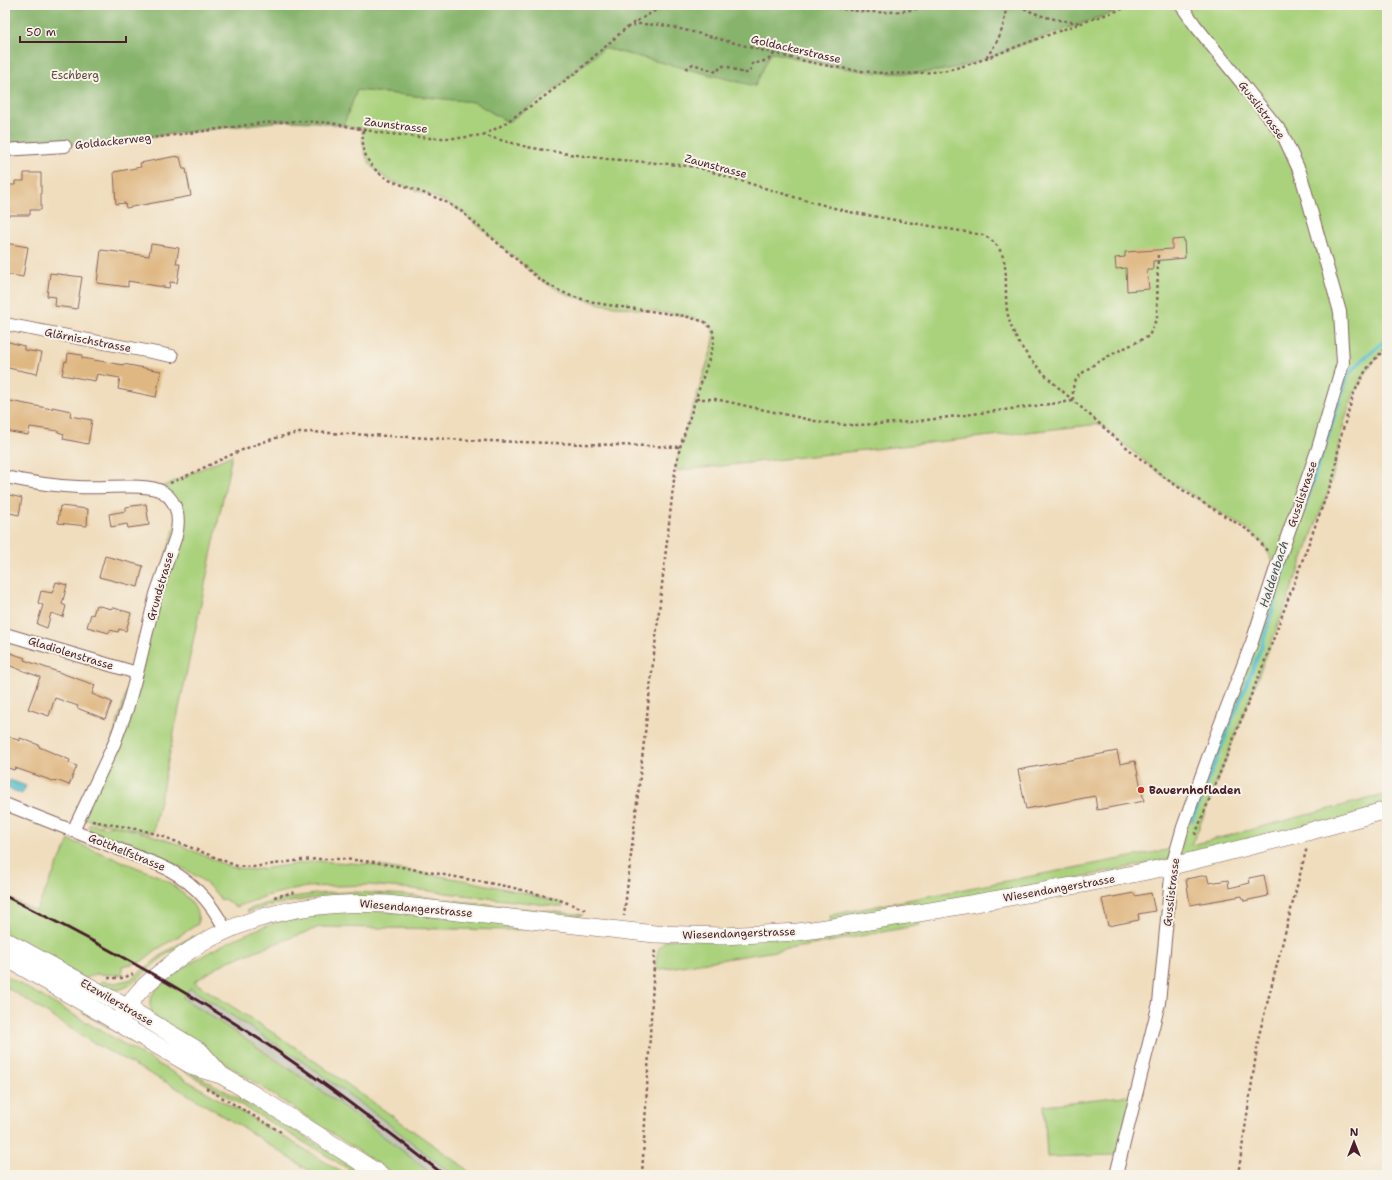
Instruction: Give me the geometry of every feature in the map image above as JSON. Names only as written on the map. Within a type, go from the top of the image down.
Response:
[{"type":"main road","name":"Wiesendangerstrasse","points":[[118,1022],[142,988],[167,967],[194,948],[226,931],[259,918],[288,910],[327,904],[366,903],[422,907],[655,934],[723,936],[776,934],[815,930],[1083,884],[1172,866],[1387,810]]},
{"type":"main road","name":"Etzwilerstrasse","points":[[5,940],[128,1008],[201,1052],[221,1075]]},
{"type":"main road","name":"Etzwilerstrasse","points":[[5,957],[194,1067],[221,1075],[381,1175]]},
{"type":"street","name":"Gusslistrasse","points":[[1116,1175],[1159,1003],[1172,866],[1182,827],[1252,642],[1318,448],[1344,363],[1340,312],[1300,172],[1282,133],[1195,25],[1181,5]]},
{"type":"street","name":"Goldackerweg","points":[[5,150],[65,146]]},
{"type":"street","name":"Glärnischstrasse","points":[[5,324],[172,356]]},
{"type":"street","points":[[5,477],[40,484],[90,488],[140,486],[157,489]]},
{"type":"street","name":"Grundstrasse","points":[[73,831],[118,733],[127,709],[138,673],[156,594],[178,528],[178,516],[173,502],[169,497],[157,489]]},
{"type":"street","name":"Gladiolenstrasse","points":[[5,634],[138,673]]},
{"type":"street","name":"Gotthelfstrasse","points":[[5,804],[166,868],[195,887],[216,913],[226,931]]},
{"type":"path","points":[[482,135],[499,127],[541,99],[579,70],[620,32],[665,5]]},
{"type":"path","points":[[819,5],[859,12],[881,13],[902,12],[934,5]]},
{"type":"path","points":[[986,59],[995,47],[1001,35],[1006,5]]},
{"type":"path","points":[[1019,5],[1040,15],[1082,23]]},
{"type":"path","name":"Goldackerstrasse","points":[[630,26],[646,24],[662,25],[809,62],[847,69],[919,73],[948,70],[986,59],[1135,5]]},
{"type":"path","points":[[686,69],[693,64],[717,72],[720,67],[725,66],[742,73],[748,73],[753,63],[767,61],[775,53]]},
{"type":"path","name":"Zaunstrasse","points":[[220,129],[282,121],[301,121],[331,123],[363,130],[429,138],[459,138],[482,135],[527,147],[569,154],[696,167],[813,203],[849,212],[989,237],[999,246],[1004,257],[1007,311],[1010,325],[1024,351],[1039,368],[1073,400],[1154,469],[1184,490],[1251,532],[1264,545],[1276,568]]},
{"type":"path","name":"Goldackerweg","points":[[65,146],[220,129]]},
{"type":"path","points":[[363,130],[362,141],[366,157],[369,163],[382,175],[389,180],[442,200],[461,211],[530,272],[548,285],[571,296],[586,301],[685,316],[709,325],[713,332],[713,345],[680,447],[671,502],[624,916],[630,917]]},
{"type":"path","points":[[696,399],[715,399],[815,421],[845,425],[912,422],[1073,400],[1073,386],[1076,379],[1083,371],[1149,336],[1157,317],[1158,254]]},
{"type":"path","points":[[1198,828],[1270,648],[1326,498],[1334,475],[1340,439],[1354,393],[1366,370],[1387,347]]},
{"type":"path","points":[[157,489],[263,442],[287,435],[309,432],[489,441],[680,447]]},
{"type":"path","points":[[78,818],[131,828],[162,836],[237,866],[253,867],[320,859],[343,859],[374,862],[517,888],[567,902],[592,913]]},
{"type":"path","points":[[1238,1175],[1259,1035],[1311,831]]},
{"type":"path","points":[[642,1175],[655,934]]},
{"type":"path","points":[[104,978],[123,978],[134,973]]},
{"type":"path","points":[[204,1087],[285,1134]]},
{"type":"shaded area","points":[[190,987],[303,1062],[377,1115],[453,1175],[433,1175],[335,1100],[261,1048],[183,998]]},
{"type":"green space","name":"Eschberg","points":[[5,5],[1135,5],[978,61],[959,67],[927,72],[882,73],[837,67],[771,52],[755,86],[604,48],[556,88],[508,122],[474,102],[357,90],[343,126],[317,122],[282,121],[116,141],[5,150]]},
{"type":"green space","points":[[1135,5],[1387,5],[1387,347],[1370,367],[1356,390],[1351,402],[1343,427],[1330,487],[1256,683],[1192,845],[1387,794],[1387,810],[1311,831],[832,927],[830,915],[1177,848],[1276,568],[1264,545],[1251,532],[1171,482],[1100,424],[675,471],[680,447],[713,345],[714,336],[712,329],[705,322],[685,316],[601,304],[571,296],[560,291],[539,279],[461,211],[442,200],[389,180],[382,175],[367,159],[363,146],[363,130],[343,126],[357,90],[474,102],[508,122],[556,88],[604,48],[755,86],[771,52],[837,67],[882,73],[926,72],[958,67],[978,61]]},
{"type":"green space","points":[[232,455],[153,833],[78,818],[107,759],[178,516],[157,489]]},
{"type":"green space","points":[[91,824],[107,827],[112,825],[148,834],[175,843],[231,867],[253,870],[318,861],[367,864],[463,880],[525,893],[562,903],[563,907],[368,885],[307,887],[269,895],[236,907],[224,899],[221,900],[206,883],[188,871],[168,861],[93,832],[88,826]]},
{"type":"green space","points":[[69,840],[158,876],[178,890],[191,902],[198,916],[198,924],[156,950],[141,962],[122,966],[122,975],[95,974],[85,979],[5,934],[5,896],[36,911]]},
{"type":"green space","points":[[353,892],[406,895],[583,915],[573,918],[321,897],[272,905],[248,912],[247,910],[286,898],[325,893]]},
{"type":"green space","points":[[359,909],[538,926],[516,930],[320,927],[226,962],[194,982],[292,1045],[460,1164],[473,1175],[453,1175],[377,1115],[303,1062],[190,988],[183,998],[311,1084],[373,1128],[433,1175],[395,1175],[155,1017],[152,1011],[150,1000],[160,986],[199,958],[235,939],[273,923],[292,918],[316,913]]},
{"type":"green space","points":[[919,918],[920,925],[807,946],[656,970],[660,946],[667,940]]},
{"type":"green space","points":[[193,936],[194,938],[166,955],[126,987],[114,990],[97,985],[101,981],[116,983],[131,979],[167,951]]},
{"type":"green space","points":[[5,975],[291,1141],[346,1175],[316,1175],[250,1132],[182,1091],[90,1041],[5,986]]},
{"type":"green space","points":[[82,1011],[286,1125],[367,1175],[359,1175],[181,1069],[83,1013]]},
{"type":"green space","points":[[1132,1095],[1117,1155],[1047,1157],[1044,1105]]},
{"type":"water","points":[[10,780],[26,786],[22,794],[7,788]]},
{"type":"building","points":[[177,156],[180,157],[183,169],[186,169],[191,196],[126,208],[125,203],[116,204],[114,172],[141,167],[140,163]]},
{"type":"building","points":[[24,173],[41,173],[41,210],[30,210],[30,215],[5,215],[5,185],[15,185],[15,181],[24,181]]},
{"type":"building","points":[[1184,239],[1185,258],[1153,261],[1153,270],[1147,270],[1149,289],[1127,291],[1126,268],[1116,269],[1115,258],[1125,257],[1125,252],[1172,249],[1172,240]]},
{"type":"building","points":[[5,243],[28,247],[23,277],[5,274]]},
{"type":"building","points":[[151,244],[179,248],[176,264],[180,264],[177,283],[170,282],[169,288],[128,281],[128,287],[97,283],[101,250],[149,256]]},
{"type":"building","points":[[50,273],[82,277],[77,309],[55,306],[56,297],[47,296]]},
{"type":"building","points":[[5,341],[24,346],[24,350],[42,353],[37,374],[8,368],[8,365],[5,364]]},
{"type":"building","points":[[68,353],[82,355],[82,358],[161,371],[156,397],[118,389],[120,378],[97,374],[95,381],[62,375],[65,361],[67,362]]},
{"type":"building","points":[[5,400],[71,411],[70,416],[92,420],[88,444],[63,439],[64,434],[58,431],[30,427],[28,435],[5,431]]},
{"type":"building","points":[[5,494],[22,498],[19,515],[5,512]]},
{"type":"building","points":[[146,504],[149,525],[128,528],[127,524],[111,527],[109,514],[126,511],[126,507]]},
{"type":"building","points":[[60,506],[88,509],[87,526],[58,523]]},
{"type":"building","points":[[105,556],[143,566],[138,587],[99,577]]},
{"type":"building","points":[[56,582],[67,585],[62,604],[66,606],[63,617],[51,613],[47,628],[37,624],[43,605],[38,603],[41,591],[52,593]]},
{"type":"building","points":[[96,605],[131,613],[126,631],[119,629],[118,632],[110,630],[109,633],[87,627],[91,614],[93,615]]},
{"type":"building","points":[[5,651],[25,658],[24,660],[95,685],[92,694],[112,702],[105,719],[77,708],[78,706],[55,698],[49,716],[28,709],[40,677],[5,664]]},
{"type":"building","points":[[7,736],[20,741],[20,738],[39,745],[39,747],[70,760],[69,763],[77,766],[69,785],[15,768],[14,770],[5,767],[5,743]]},
{"type":"building","points":[[1117,751],[1120,764],[1135,761],[1144,801],[1097,810],[1095,796],[1026,809],[1018,770]]},
{"type":"building","points":[[1207,875],[1209,883],[1228,880],[1229,888],[1250,883],[1249,878],[1264,875],[1268,896],[1244,901],[1242,896],[1190,905],[1186,879]]},
{"type":"building","points":[[1134,893],[1135,896],[1151,893],[1155,911],[1138,914],[1139,920],[1108,926],[1102,899]]},
{"type":"waterway","name":"Haldenbach","points":[[1192,820],[1262,645],[1289,554],[1348,375],[1363,359],[1387,339]]},
{"type":"railway","points":[[5,896],[74,931],[176,987],[209,1007],[339,1094],[444,1175]]},
{"type":"place","name":"Bauernhofladen","points":[[1141,790]]}]
